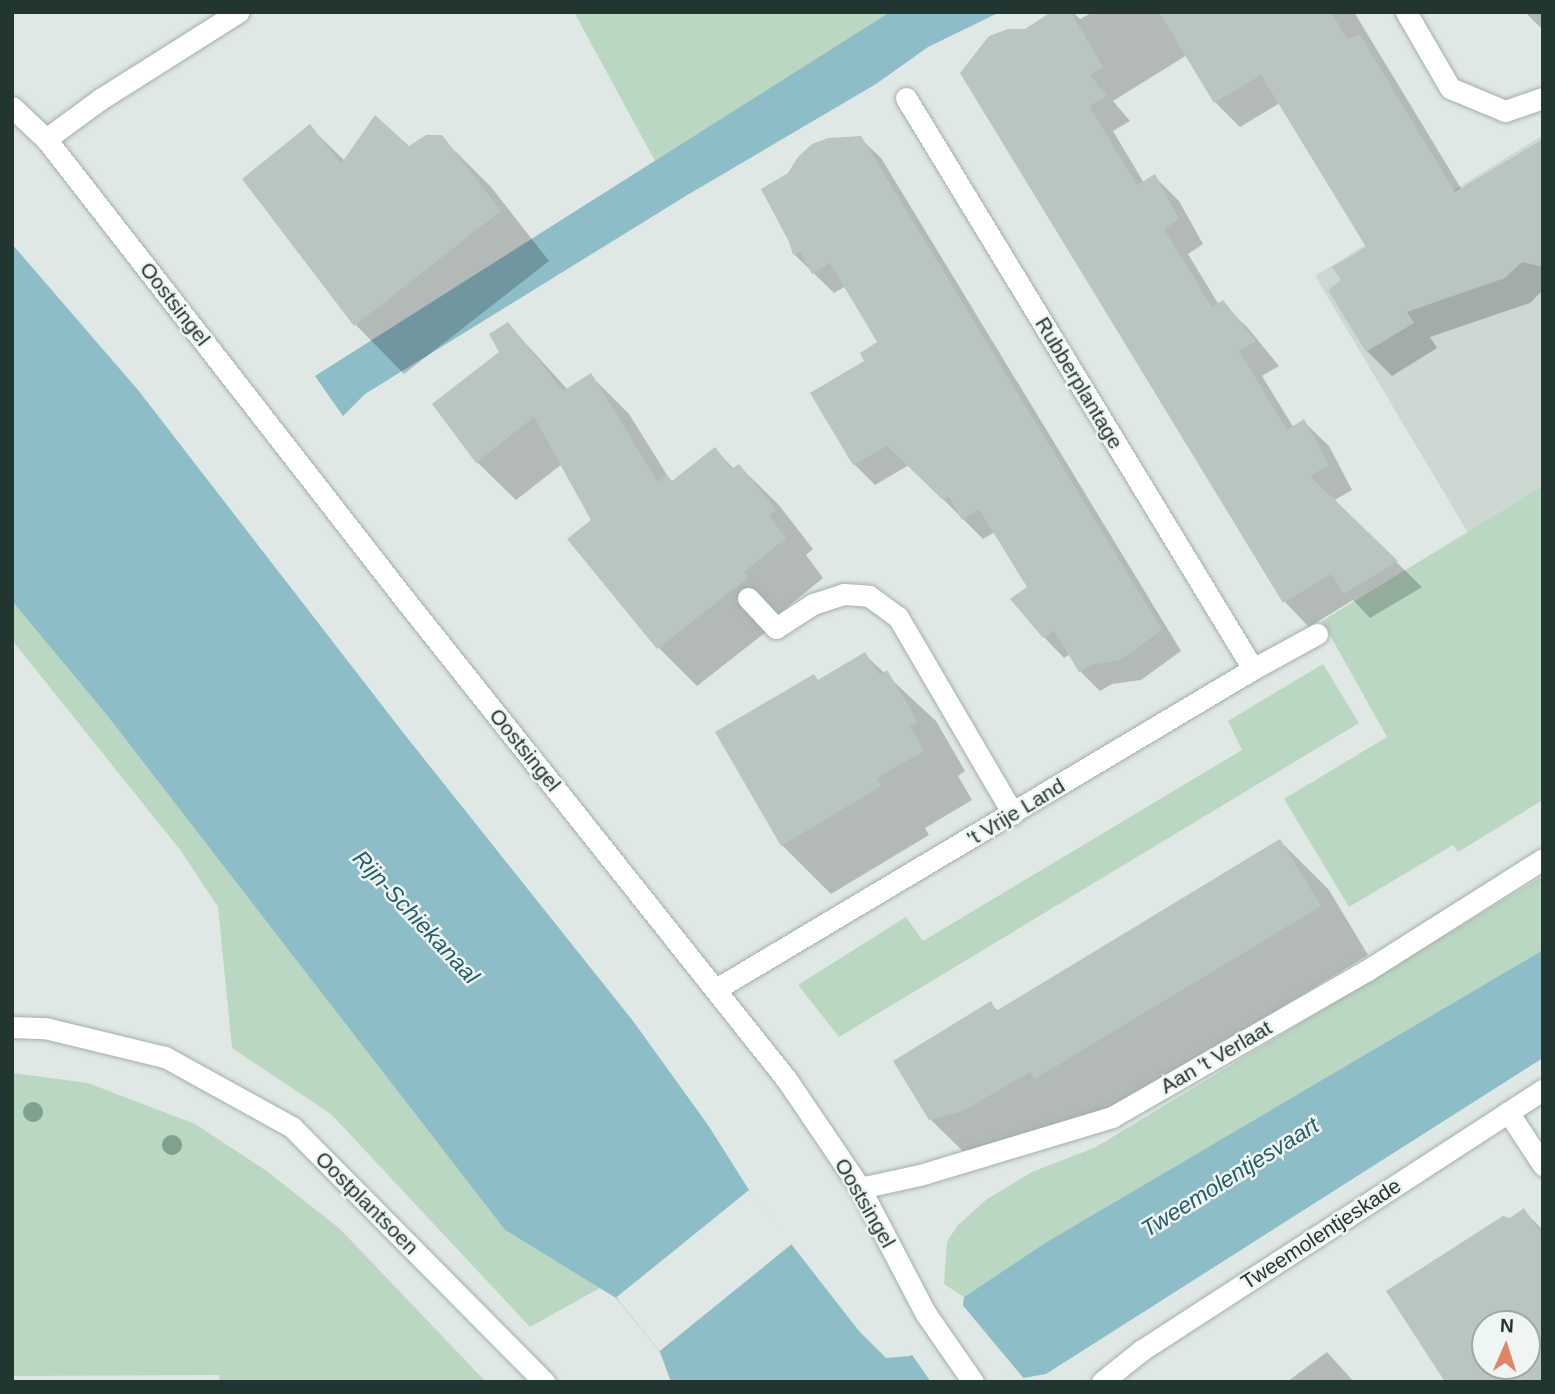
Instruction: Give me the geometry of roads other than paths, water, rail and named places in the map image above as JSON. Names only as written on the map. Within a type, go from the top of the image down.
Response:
[{"type":"street","points":[[46,139],[99,100],[238,12]]},
{"type":"street","points":[[1406,12],[1450,88],[1505,111],[1543,98]]},
{"type":"street","name":"Rubberplantage","points":[[906,98],[1253,669]]},
{"type":"street","name":"Oostsingel","points":[[12,107],[46,139],[402,596],[787,1080],[860,1188],[926,1314],[973,1382]]},
{"type":"street","points":[[748,598],[776,628],[813,604],[843,594],[869,596],[898,617],[1013,814]]},
{"type":"street","name":"'t Vrije Land","points":[[716,989],[1253,669],[1317,634]]},
{"type":"street","name":"Aan 't Verlaat","points":[[860,1188],[920,1175],[1112,1116],[1366,971],[1543,859]]},
{"type":"street","name":"Oostplantsoen","points":[[12,1027],[45,1028],[165,1057],[292,1127],[544,1382]]},
{"type":"street","name":"Tweemolentjeskade","points":[[1102,1382],[1142,1350],[1543,1090]]},
{"type":"street","points":[[1508,1112],[1543,1165]]},
{"type":"water","points":[[890,12],[1000,12],[928,47],[876,84],[689,194],[365,394],[343,416],[315,376]]},
{"type":"water","points":[[12,244],[138,390],[405,735],[633,1021],[708,1125],[749,1190],[859,1331],[886,1358],[910,1356],[961,1319],[964,1297],[1045,1243],[1543,950],[1543,1058],[1046,1374],[1023,1378],[997,1368],[986,1382],[671,1382],[660,1352],[616,1298],[505,1230],[106,714],[12,601]]},
{"type":"water label","name":"Rijn-Schiekanaal","points":[[416,917]]},
{"type":"water label","name":"Tweemolentjesvaart","points":[[1230,1177]]}]
